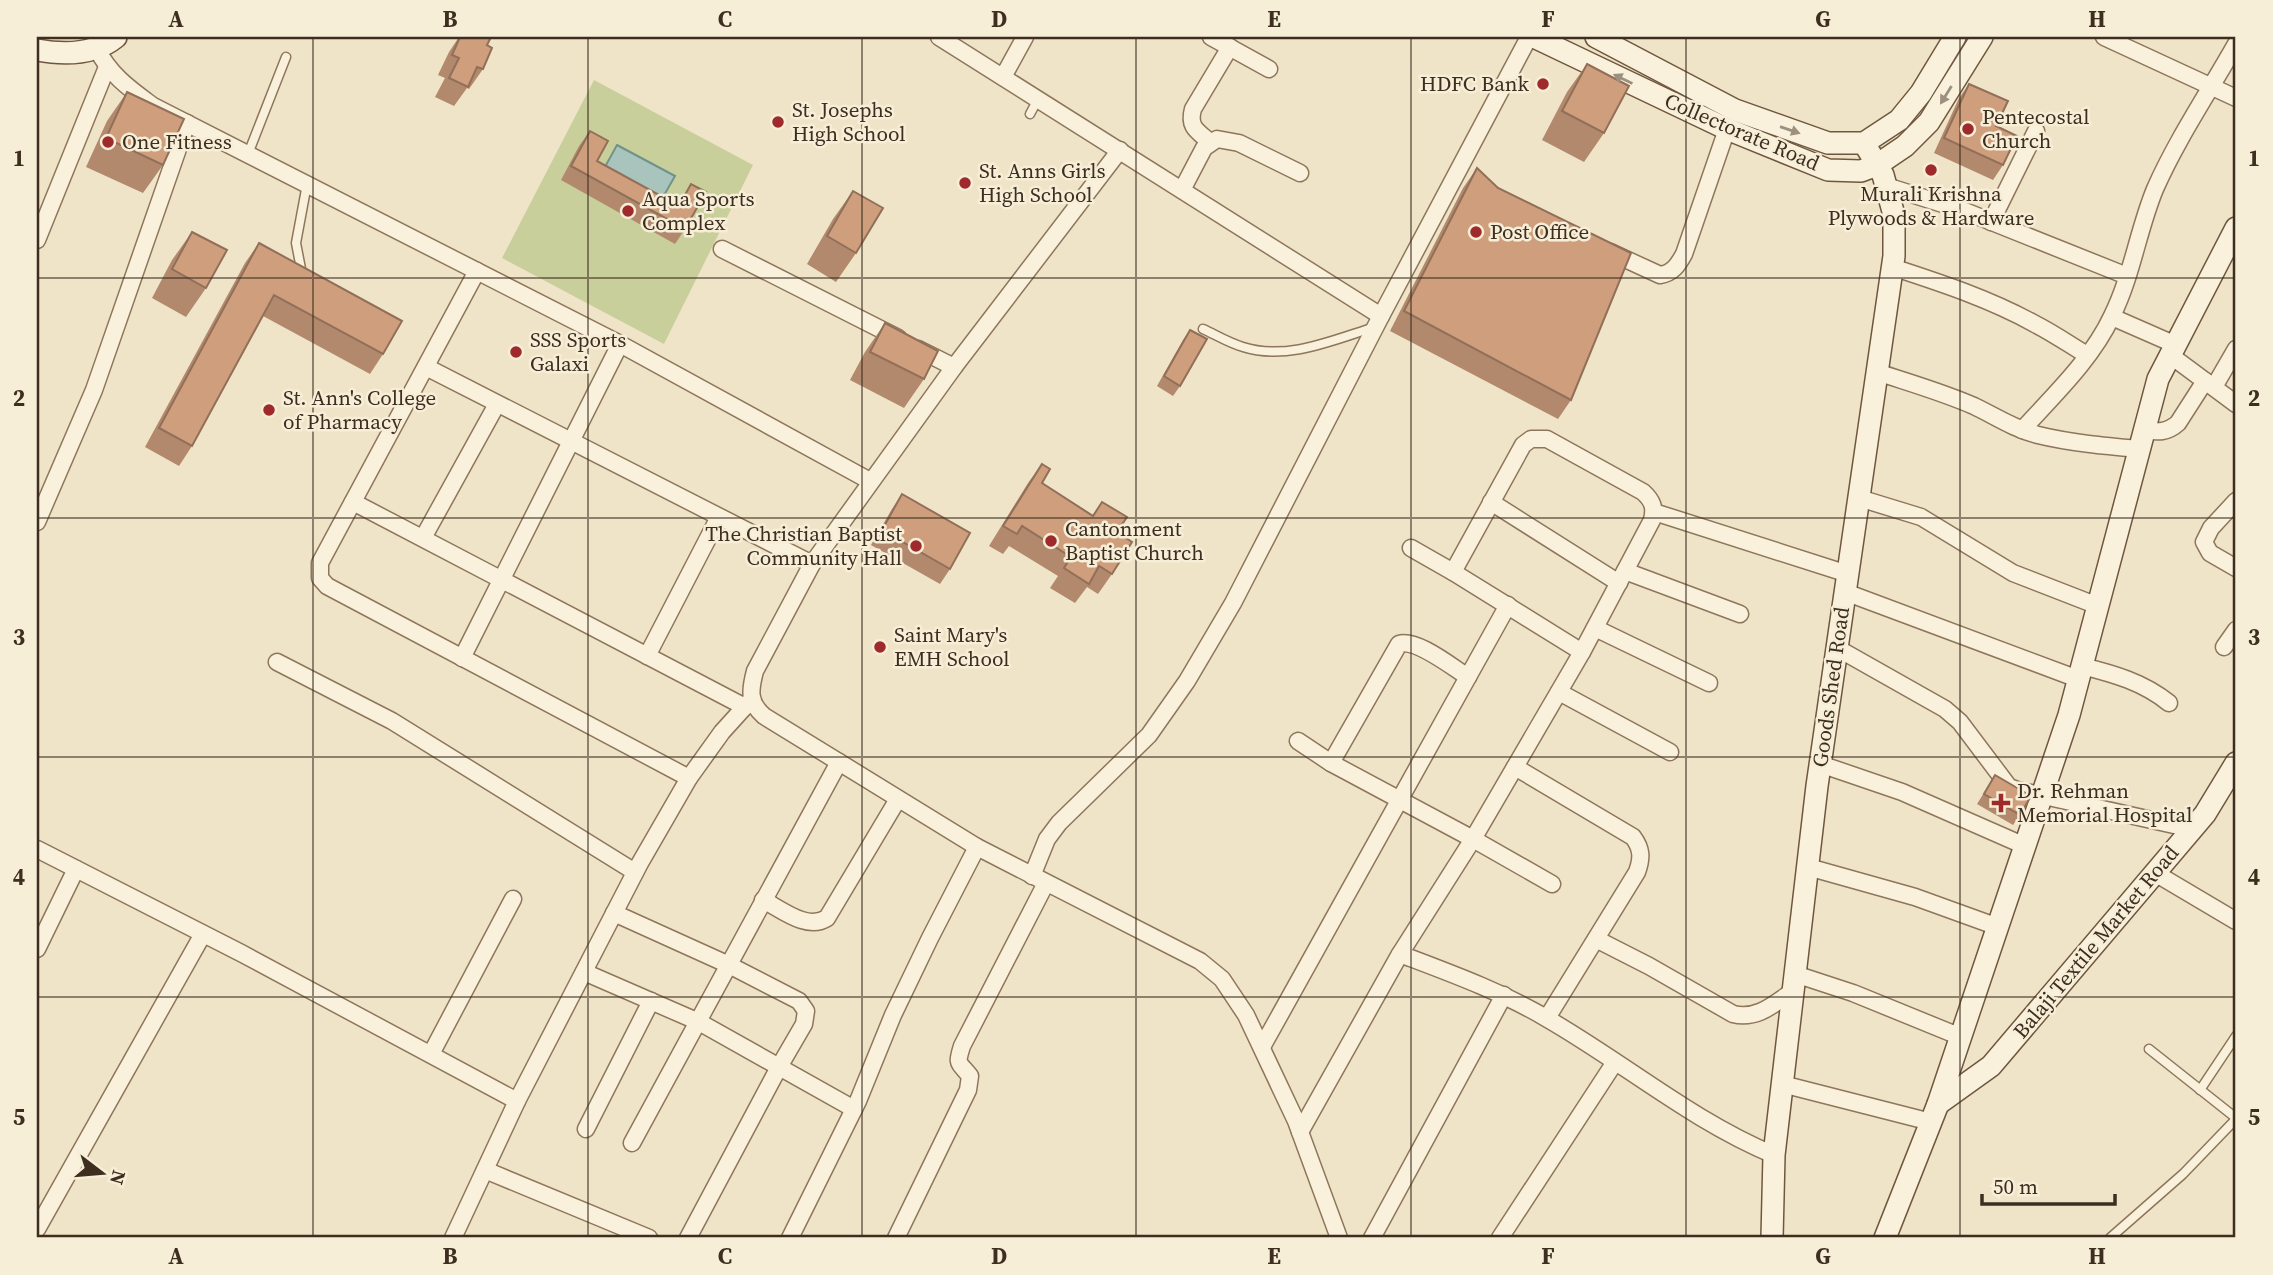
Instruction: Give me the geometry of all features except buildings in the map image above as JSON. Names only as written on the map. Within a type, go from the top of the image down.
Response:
[{"type":"street","points":[[37,240],[102,58],[116,37]]},
{"type":"street","points":[[939,37],[1003,77],[1034,106],[1120,150],[1378,322]]},
{"type":"street","points":[[1003,77],[1026,37]]},
{"type":"street","points":[[1211,37],[1269,69]]},
{"type":"street","points":[[896,1238],[968,1090],[970,1076],[958,1062],[962,1046],[1039,880],[1047,839],[1059,823],[1149,735],[1187,681],[1233,603],[1378,322],[1462,178],[1532,37]]},
{"type":"street","name":"Collectorate Road","points":[[1532,37],[1727,129],[1828,170],[1861,171],[1877,165],[1905,146],[1929,122],[1982,37]]},
{"type":"street","points":[[2104,37],[2236,98]]},
{"type":"street","name":"Collectorate Road","points":[[1603,38],[1735,110],[1828,143],[1864,143]]},
{"type":"street","points":[[1864,143],[1899,120],[1921,93],[1952,38]]},
{"type":"street","points":[[2022,430],[2087,355],[2112,317],[2154,192],[2170,158],[2236,44]]},
{"type":"street","points":[[1210,142],[1192,126],[1191,115],[1230,47]]},
{"type":"street","points":[[37,50],[102,58],[127,87],[153,106],[620,344],[870,481]]},
{"type":"street","points":[[37,522],[94,390],[187,123]]},
{"type":"street","points":[[1592,243],[1654,274],[1670,272],[1684,254],[1727,129]]},
{"type":"street","points":[[1991,222],[2036,131]]},
{"type":"street","points":[[1182,190],[1204,148],[1210,142],[1225,139],[1239,143],[1300,173]]},
{"type":"street","name":"Goods Shed Road","points":[[1772,1238],[1774,1155],[1820,764],[1892,267],[1894,215],[1886,186],[1864,143]]},
{"type":"street","points":[[453,1238],[517,1101],[635,872],[689,778],[722,732],[748,703],[755,671],[812,564],[954,367],[1120,150]]},
{"type":"street","points":[[1886,186],[1991,222],[2127,276]]},
{"type":"street","points":[[1885,1238],[1935,1113],[2069,715],[2158,379],[2236,228]]},
{"type":"street","points":[[722,249],[954,367]]},
{"type":"street","points":[[1892,267],[1959,289],[2002,307],[2037,324],[2087,355]]},
{"type":"street","points":[[477,271],[320,563],[320,578],[327,586],[689,778]]},
{"type":"street","points":[[2112,317],[2173,350],[2209,384],[2236,404]]},
{"type":"street","points":[[462,658],[620,344]]},
{"type":"street","points":[[1877,372],[1947,395],[2022,430],[2069,442],[2142,439],[2178,424],[2236,349]]},
{"type":"street","points":[[426,367],[812,564]]},
{"type":"street","points":[[423,538],[497,404]]},
{"type":"street","points":[[1300,1132],[1400,954],[1473,839],[1582,652],[1652,520],[1654,512],[1651,499],[1547,439],[1531,439],[1523,445],[1453,572]]},
{"type":"street","points":[[1859,498],[1922,517],[2013,573],[2098,606]]},
{"type":"street","points":[[2236,501],[2211,528],[2204,542],[2210,553],[2236,568]]},
{"type":"street","points":[[353,502],[647,656],[748,703],[764,716],[977,847],[1200,961],[1222,979],[1246,1014],[1300,1132],[1339,1238]]},
{"type":"street","points":[[1492,502],[1622,577],[1740,614]]},
{"type":"street","points":[[1654,512],[2080,672],[2135,681],[2169,703]]},
{"type":"street","points":[[647,656],[719,517]]},
{"type":"street","points":[[1411,548],[1582,652]]},
{"type":"street","points":[[1262,1048],[1508,606]]},
{"type":"street","points":[[1595,628],[1709,683]]},
{"type":"street","points":[[2224,647],[2236,630]]},
{"type":"street","points":[[1331,763],[1399,644],[1404,642],[1417,645],[1468,677]]},
{"type":"street","points":[[1837,648],[1945,709],[1960,722],[2009,787],[2192,829]]},
{"type":"street","points":[[277,662],[393,721],[635,872]]},
{"type":"street","points":[[1559,692],[1670,752]]},
{"type":"street","points":[[1298,741],[1331,763],[1552,884]]},
{"type":"street","points":[[632,1143],[839,762]]},
{"type":"street","name":"Balaji Textile Market Road","points":[[1935,1113],[1991,1066],[2205,814],[2236,763]]},
{"type":"street","points":[[1820,764],[1902,792],[2025,846]]},
{"type":"street","points":[[1515,767],[1633,837],[1642,853],[1637,872],[1547,1018]]},
{"type":"street","points":[[763,900],[805,922],[815,923],[827,918],[898,799]]},
{"type":"street","points":[[790,1238],[854,1109],[893,1015],[977,847]]},
{"type":"street","points":[[37,849],[517,1101]]},
{"type":"street","points":[[1808,867],[1915,897],[1997,927]]},
{"type":"street","points":[[37,949],[76,869]]},
{"type":"street","points":[[2155,873],[2236,921]]},
{"type":"street","points":[[431,1054],[513,899]]},
{"type":"street","points":[[614,913],[729,965],[799,1001],[806,1012],[804,1024],[688,1238]]},
{"type":"street","points":[[37,1229],[203,934]]},
{"type":"street","points":[[1596,939],[1733,1014],[1743,1016],[1762,1012],[1794,983],[1853,993],[1961,1037]]},
{"type":"street","points":[[1400,954],[1504,995],[1547,1018],[1728,1133],[1774,1155]]},
{"type":"street","points":[[584,972],[699,1023],[854,1109]]},
{"type":"street","points":[[1372,1238],[1504,995]]},
{"type":"street","points":[[586,1129],[651,1001]]},
{"type":"street","points":[[1500,1238],[1615,1062]]},
{"type":"street","points":[[1782,1084],[1935,1113]]},
{"type":"street","points":[[485,1170],[649,1238]]},
{"type":"lane","points":[[1595,66],[1603,38]]},
{"type":"lane","points":[[248,154],[286,57]]},
{"type":"lane","points":[[304,285],[296,243],[307,184]]},
{"type":"lane","points":[[1203,329],[1242,347],[1281,352],[1307,347],[1378,322]]},
{"type":"lane","points":[[2200,1090],[2236,1036]]},
{"type":"lane","points":[[2110,1238],[2182,1174],[2236,1119],[2149,1049]]},
{"type":"green space","name":"Aqua Sports Complex","points":[[594,80],[753,165],[664,344],[502,258]]},
{"type":"water","points":[[617,145],[675,176],[658,206],[601,174]]},
{"type":"place","name":"HDFC Bank","points":[[1543,84]]},
{"type":"place","name":"St. Josephs High School","points":[[778,122]]},
{"type":"place","name":"Pentecostal Church","points":[[1968,129]]},
{"type":"place","name":"One Fitness","points":[[108,142]]},
{"type":"place","name":"Murali Krishna Plywoods & Hardware","points":[[1931,170]]},
{"type":"place","name":"St. Anns Girls High School","points":[[965,183]]},
{"type":"place","name":"Aqua Sports Complex","points":[[628,211]]},
{"type":"place","name":"Post Office","points":[[1476,232]]},
{"type":"place","name":"SSS Sports Galaxi","points":[[516,352]]},
{"type":"place","name":"St. Ann's College of Pharmacy","points":[[269,410]]},
{"type":"place","name":"Cantonment Baptist Church","points":[[1051,541]]},
{"type":"place","name":"The Christian Baptist Community Hall","points":[[916,546]]},
{"type":"place","name":"Saint Mary's EMH School","points":[[880,647]]},
{"type":"place","name":"Dr. Rehman Memorial Hospital","points":[[2001,803]]}]
